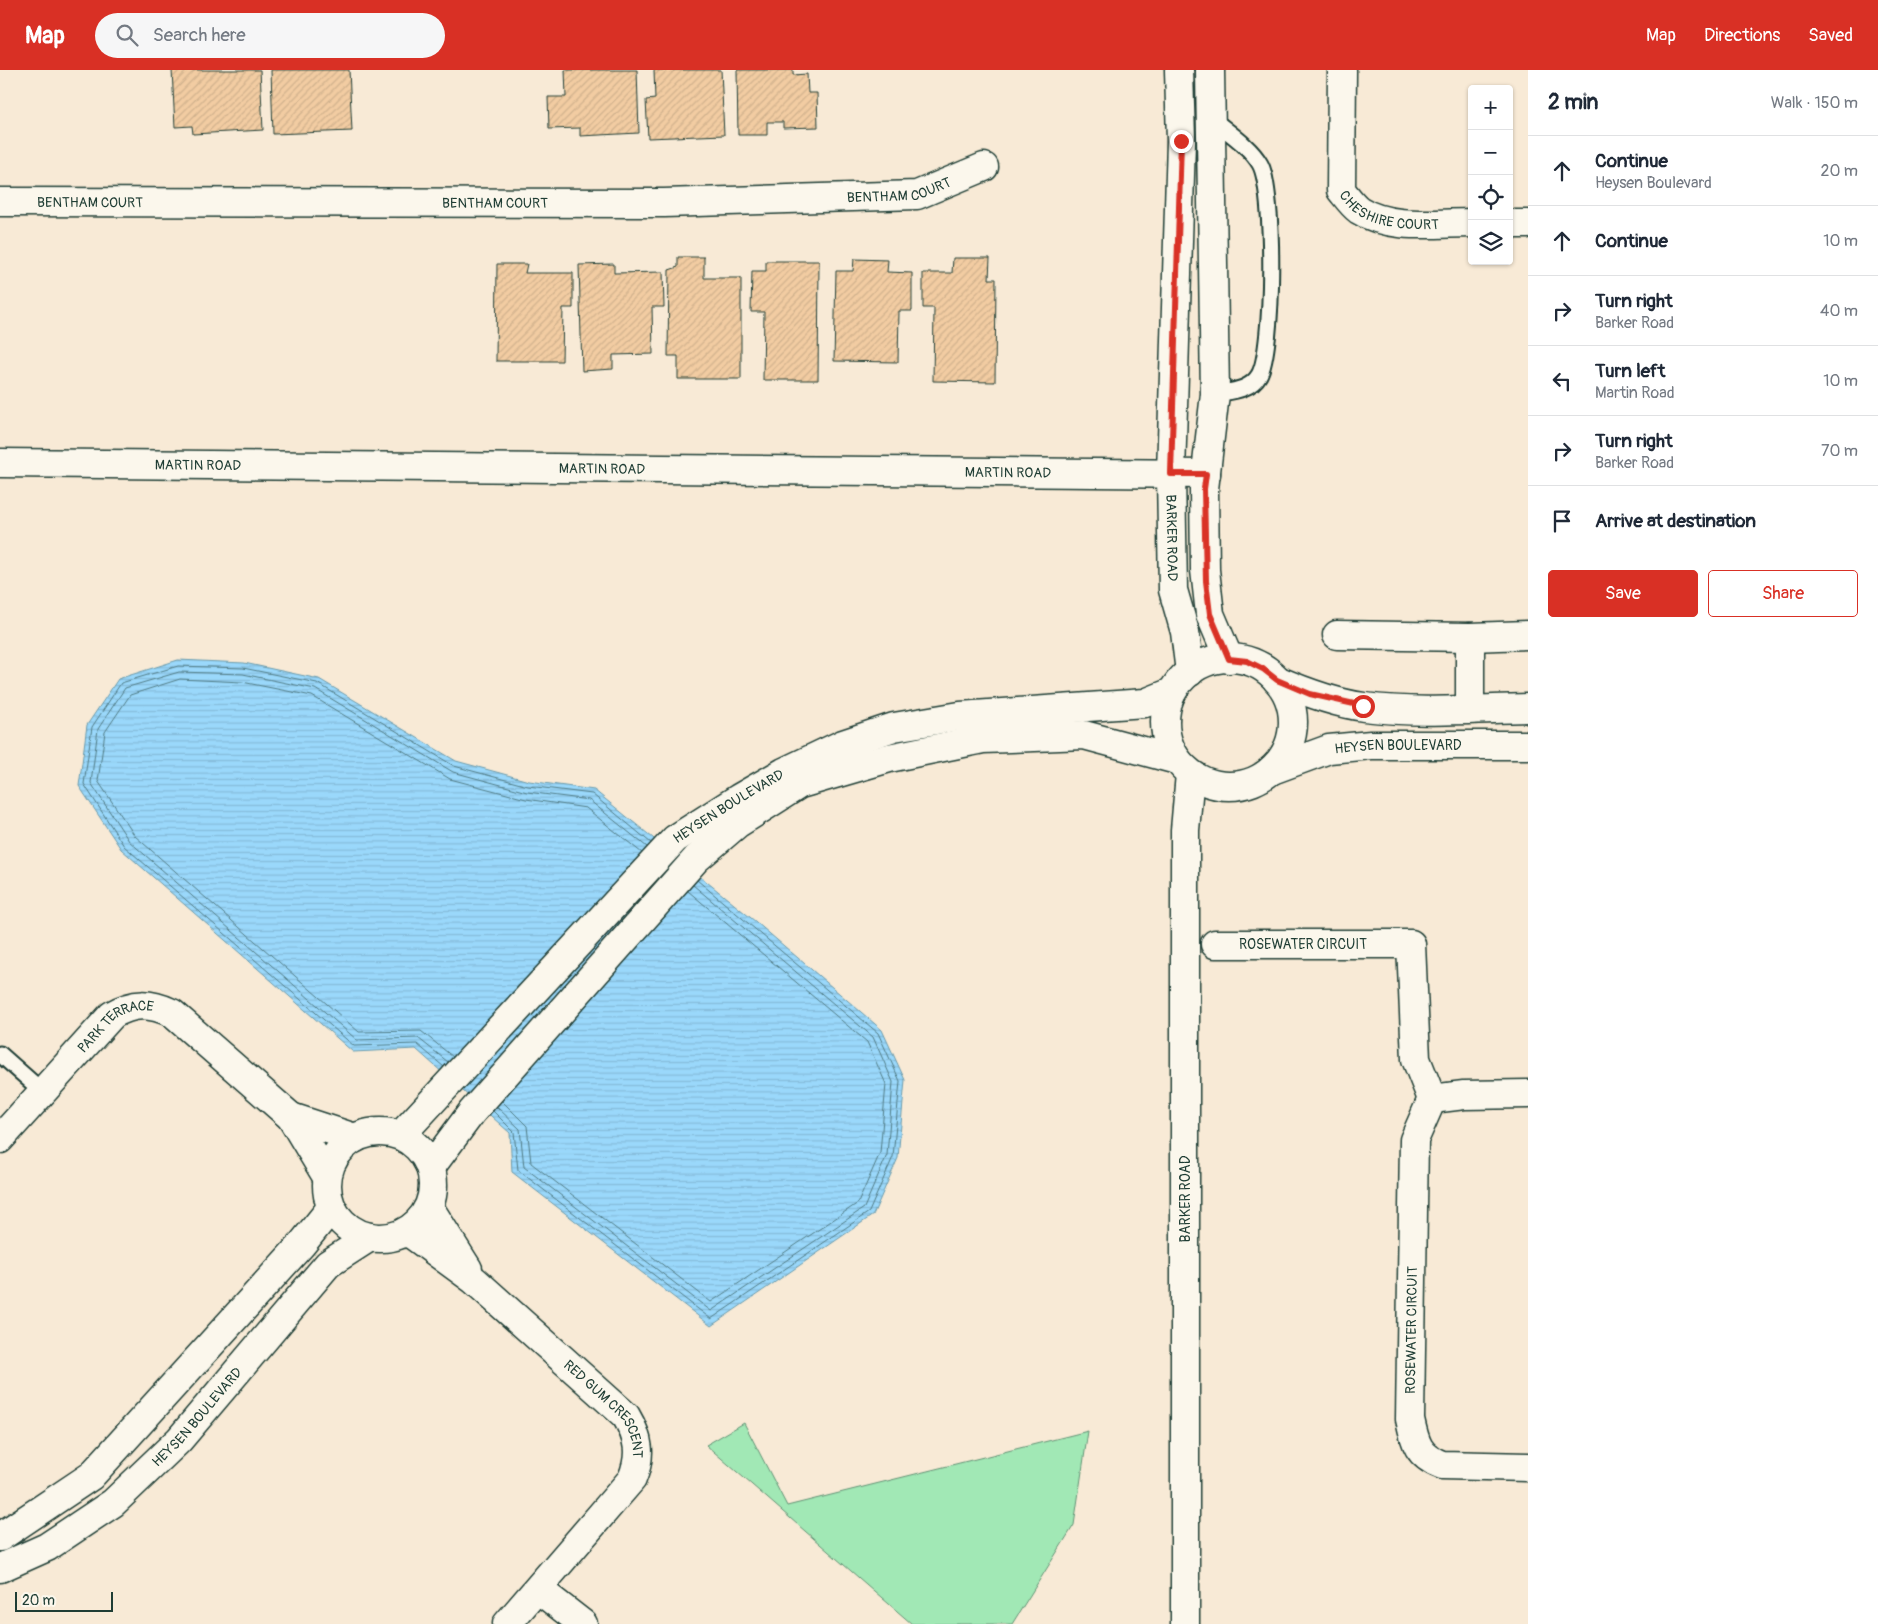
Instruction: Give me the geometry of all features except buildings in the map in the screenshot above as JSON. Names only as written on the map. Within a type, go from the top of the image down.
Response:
[{"type":"street","name":"BARKER ROAD","points":[[1179,70],[1181,141],[1171,474],[1173,590],[1185,632],[1190,672]]},
{"type":"street","points":[[1210,70],[1215,394],[1204,489],[1207,589],[1210,614],[1229,659]]},
{"type":"street","name":"CHESHIRE COURT","points":[[1342,70],[1341,190],[1357,209],[1376,219],[1403,223],[1468,224]]},
{"type":"street","name":"BENTHAM COURT","points":[[0,202],[664,203],[917,195],[984,167]]},
{"type":"street","points":[[1513,224],[1528,224]]},
{"type":"street","name":"MARTIN ROAD","points":[[0,463],[1206,474]]},
{"type":"street","points":[[1336,634],[1470,637],[1528,635]]},
{"type":"street","points":[[1470,637],[1470,709]]},
{"type":"street","points":[[1277,680],[1289,702],[1293,726],[1290,742],[1272,770],[1257,780],[1240,785],[1223,786],[1206,782],[1184,767],[1169,745],[1165,727],[1166,709],[1172,692],[1190,672],[1208,662],[1229,659],[1247,661],[1263,669],[1277,680],[1310,694],[1363,706],[1421,711],[1528,708]]},
{"type":"street","name":"HEYSEN BOULEVARD","points":[[401,1135],[439,1097],[675,839],[784,772],[843,744],[894,728],[960,716],[1145,703],[1172,692]]},
{"type":"street","name":"HEYSEN BOULEVARD","points":[[431,1167],[472,1112],[696,859],[737,824],[800,784],[898,756],[983,739],[1084,735],[1184,767]]},
{"type":"street","name":"HEYSEN BOULEVARD","points":[[1272,770],[1329,749],[1371,746],[1528,745]]},
{"type":"street","name":"BARKER ROAD","points":[[1184,767],[1186,830],[1185,1624]]},
{"type":"street","name":"ROSEWATER CIRCUIT","points":[[1215,944],[1411,944],[1416,1059],[1432,1099],[1414,1140],[1410,1419],[1415,1444],[1430,1460],[1442,1465],[1528,1467]]},
{"type":"street","name":"PARK TERRACE","points":[[0,1140],[112,1015],[123,1008],[141,1004],[156,1005],[172,1013],[291,1117]]},
{"type":"street","points":[[1432,1099],[1464,1095],[1528,1094]]},
{"type":"street","points":[[291,1117],[354,1138]]},
{"type":"street","points":[[291,1117],[327,1177]]},
{"type":"street","points":[[370,1132],[401,1135],[424,1154],[431,1167],[433,1187],[429,1207],[416,1225],[407,1231],[382,1238],[370,1237],[354,1232],[341,1222],[331,1208],[327,1193],[327,1177],[332,1162],[341,1148],[354,1138],[370,1132]]},
{"type":"street","name":"RED GUM CRESCENT","points":[[429,1207],[474,1280]]},
{"type":"street","points":[[0,1537],[91,1476],[302,1244],[331,1208]]},
{"type":"street","name":"RED GUM CRESCENT","points":[[407,1231],[474,1280],[626,1416],[639,1444],[637,1466],[632,1479],[508,1624]]},
{"type":"street","name":"HEYSEN BOULEVARD","points":[[0,1568],[47,1547],[113,1503],[179,1440],[328,1264],[370,1237]]},
{"type":"street","points":[[538,1589],[583,1624]]},
{"type":"lane","points":[[1210,117],[1260,163],[1265,176],[1270,223],[1269,321],[1265,357],[1259,376],[1250,385],[1215,394]]},
{"type":"lane","points":[[0,1054],[43,1092]]},
{"type":"green space","points":[[744,1423],[787,1506],[1088,1431],[1074,1525],[1012,1624],[912,1624],[706,1445]]},
{"type":"water","points":[[178,660],[244,663],[319,679],[456,761],[529,781],[594,790],[756,922],[882,1030],[905,1080],[898,1158],[873,1215],[711,1326],[512,1172],[510,1133],[416,1049],[353,1052],[121,849],[79,786],[87,725],[118,679]]},
{"type":"route","points":[[1181,141],[1171,474],[1206,474],[1204,489],[1205,570],[1210,614],[1229,659],[1247,661],[1263,669],[1277,680],[1310,694],[1363,706]]}]
